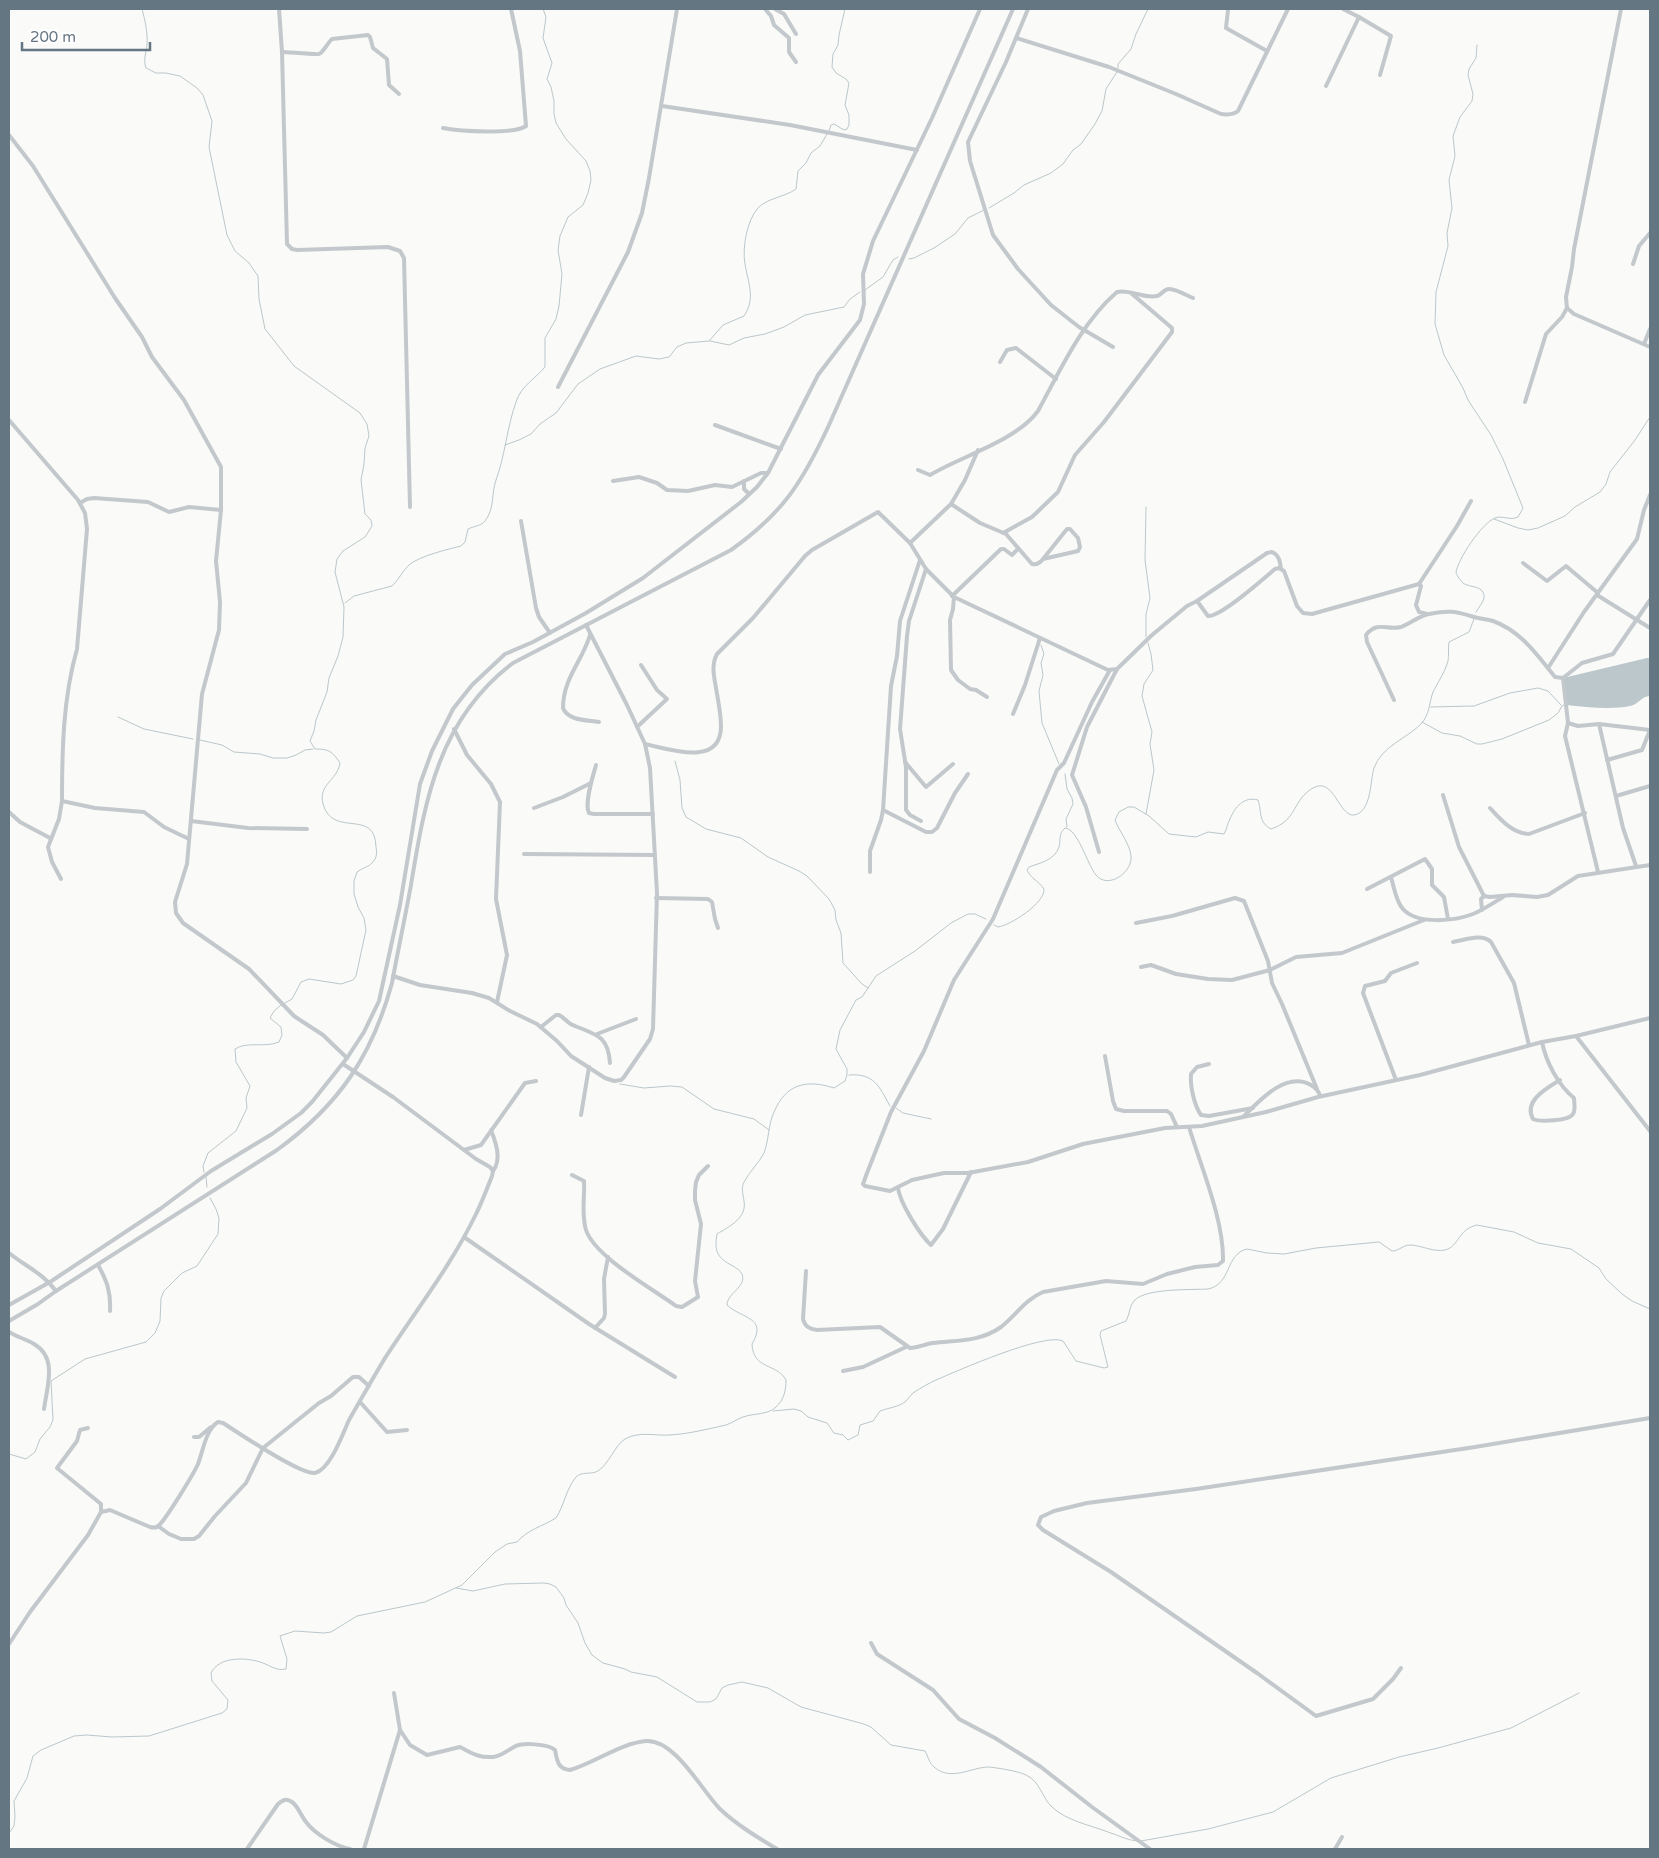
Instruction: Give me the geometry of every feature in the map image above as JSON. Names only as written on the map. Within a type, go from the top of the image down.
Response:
[{"type":"street","points":[[279,9],[282,52],[287,244],[292,249],[297,250],[393,247],[400,251],[404,258],[410,507]]},
{"type":"street","points":[[443,128],[462,131],[487,131],[520,129],[526,126],[520,51],[511,9]]},
{"type":"street","points":[[558,387],[638,229],[662,106],[677,9]]},
{"type":"street","points":[[765,9],[771,16],[774,25],[789,38],[789,52],[796,62]]},
{"type":"street","points":[[775,9],[784,14],[796,34]]},
{"type":"street","points":[[9,1305],[50,1282],[160,1209],[211,1171],[246,1152],[287,1124],[307,1107],[348,1058],[364,1032],[379,1001],[400,904],[417,794],[432,751],[452,709],[472,685],[498,660],[513,650],[550,633],[593,609],[643,578],[749,494],[768,473],[818,375],[860,320],[864,308],[863,274],[868,255],[980,9]]},
{"type":"street","points":[[9,1321],[294,1138],[326,1110],[354,1073],[381,1020],[394,976],[424,811],[436,770],[454,729],[467,708],[482,690],[527,654],[731,550],[765,524],[795,489],[818,449],[846,388],[1013,9]]},
{"type":"street","points":[[1028,9],[968,142],[970,162],[993,235],[1018,269],[1051,305],[1084,330],[1113,347]]},
{"type":"street","points":[[1016,38],[1109,67],[1221,114],[1228,115],[1235,114],[1238,111],[1288,9]]},
{"type":"street","points":[[1343,9],[1391,36],[1380,76]]},
{"type":"street","points":[[1525,402],[1546,334],[1562,317],[1567,308],[1566,297],[1574,249],[1621,9]]},
{"type":"street","points":[[1228,10],[1226,28],[1267,52]]},
{"type":"street","points":[[1326,86],[1359,17]]},
{"type":"street","points":[[282,52],[318,55],[332,38],[368,35],[373,48],[387,59],[389,85],[399,94]]},
{"type":"street","points":[[662,106],[790,125],[917,150]]},
{"type":"street","points":[[9,135],[33,166],[115,298],[142,337],[152,357],[192,413],[221,467],[221,510],[216,561],[220,602],[219,630],[202,694],[186,870],[175,902],[175,910],[179,919],[249,969],[294,1016],[323,1035],[348,1058]]},
{"type":"street","points":[[9,147],[14,143]]},
{"type":"street","points":[[1633,264],[1639,246],[1650,234]]},
{"type":"street","points":[[918,470],[930,475],[1006,437],[1029,421],[1038,411],[1084,330],[1112,297],[1119,292],[1154,297],[1160,295],[1164,290],[1171,289],[1193,298]]},
{"type":"street","points":[[1003,533],[1032,517],[1058,492],[1075,455],[1104,422],[1172,332],[1172,328],[1162,318],[1129,292]]},
{"type":"street","points":[[1567,308],[1574,314],[1650,347]]},
{"type":"street","points":[[1644,344],[1650,329]]},
{"type":"street","points":[[1000,362],[1007,350],[1016,348],[1056,379]]},
{"type":"street","points":[[9,420],[80,503],[85,513],[87,529],[77,649],[71,666],[64,729],[62,801],[59,819],[50,838],[48,851],[61,879]]},
{"type":"street","points":[[716,425],[781,449]]},
{"type":"street","points":[[910,543],[951,504],[965,480],[978,450]]},
{"type":"street","points":[[613,482],[640,477],[657,483],[668,490],[680,491],[717,485],[732,487],[761,473],[768,473]]},
{"type":"street","points":[[744,481],[744,489],[749,494]]},
{"type":"street","points":[[1548,668],[1636,539],[1650,495]]},
{"type":"street","points":[[80,503],[94,498],[148,502],[169,512],[189,507],[221,510]]},
{"type":"street","points":[[1099,852],[1086,807],[1072,776],[1087,727],[1117,670],[1152,635],[1187,606],[1197,602],[1267,553],[1272,552],[1280,558],[1282,569],[1288,579],[1297,606],[1303,613],[1307,614],[1377,597],[1419,584],[1471,501]]},
{"type":"street","points":[[951,504],[980,524],[1003,533],[1032,564],[1038,564],[1067,529],[1070,529],[1076,535],[1080,547],[1078,551],[1043,559]]},
{"type":"street","points":[[645,744],[697,753],[713,748],[717,743],[721,726],[713,669],[714,659],[722,648],[753,618],[799,561],[812,550],[878,512],[910,543],[926,569],[953,597],[1110,670],[1117,670]]},
{"type":"street","points":[[521,521],[536,608],[539,617],[550,633]]},
{"type":"street","points":[[987,697],[966,686],[953,673],[950,620],[953,597],[1001,550],[1012,555],[1018,549]]},
{"type":"street","points":[[870,872],[870,851],[883,810],[891,686],[897,656],[900,620],[920,560]]},
{"type":"street","points":[[1523,564],[1547,581],[1566,566],[1597,594],[1650,628]]},
{"type":"street","points":[[921,821],[906,810],[905,762],[900,730],[909,621],[926,569]]},
{"type":"street","points":[[1197,602],[1208,616],[1214,616],[1275,569],[1282,569]]},
{"type":"street","points":[[1419,584],[1422,590],[1416,605],[1419,612],[1427,614],[1457,611],[1493,621],[1524,640],[1555,677],[1563,678],[1582,663],[1614,654],[1650,600]]},
{"type":"street","points":[[1394,700],[1382,677],[1367,642],[1366,635],[1370,630],[1381,626],[1399,628],[1427,614]]},
{"type":"street","points":[[394,976],[427,986],[472,993],[497,1002],[510,1011],[534,1022],[571,1056],[610,1080],[622,1080],[650,1039],[653,1029],[656,898],[650,768],[645,744],[618,686],[586,625]]},
{"type":"street","points":[[590,635],[570,676],[563,708],[565,713],[571,717],[599,722]]},
{"type":"street","points":[[1013,714],[1025,685],[1040,638]]},
{"type":"street","points":[[637,727],[668,699],[657,690],[640,665]]},
{"type":"street","points":[[1110,670],[1092,702],[1064,763],[1057,770],[993,919],[954,980],[924,1051],[891,1112],[863,1184],[886,1191],[898,1188],[912,1180],[944,1174],[971,1172],[1038,1159],[1083,1144],[1177,1126],[1189,1127],[1244,1117],[1529,1045],[1650,1018]]},
{"type":"street","points":[[1563,678],[1568,723],[1565,736],[1598,872]]},
{"type":"street","points":[[1568,723],[1578,726],[1598,724],[1650,730],[1642,750],[1607,760]]},
{"type":"street","points":[[1598,724],[1624,828],[1636,866]]},
{"type":"street","points":[[454,729],[466,755],[491,784],[500,802],[496,902],[507,955],[497,1002]]},
{"type":"street","points":[[905,762],[926,787],[953,764]]},
{"type":"street","points":[[596,765],[587,809],[591,814],[653,814]]},
{"type":"street","points":[[883,810],[926,832],[932,832],[937,828],[954,793],[968,774]]},
{"type":"street","points":[[534,808],[563,797],[592,782]]},
{"type":"street","points":[[1616,796],[1650,786]]},
{"type":"street","points":[[1443,795],[1459,847],[1484,896]]},
{"type":"street","points":[[62,801],[95,808],[144,812],[164,827],[189,839]]},
{"type":"street","points":[[1490,808],[1508,826],[1520,833],[1529,834],[1585,813]]},
{"type":"street","points":[[9,812],[20,822],[50,838]]},
{"type":"street","points":[[191,821],[248,828],[307,830]]},
{"type":"street","points":[[524,854],[655,855]]},
{"type":"street","points":[[1367,889],[1423,859],[1426,860],[1432,869],[1432,885],[1444,896],[1448,919]]},
{"type":"street","points":[[1484,896],[1537,898],[1548,895],[1572,879],[1598,872],[1650,865]]},
{"type":"street","points":[[1391,877],[1402,908],[1416,918],[1424,920],[1448,919],[1472,914],[1506,896]]},
{"type":"street","points":[[1482,910],[1480,899],[1484,896]]},
{"type":"street","points":[[656,898],[708,899],[712,902],[718,928]]},
{"type":"street","points":[[1136,923],[1172,916],[1235,898],[1242,899],[1249,910],[1270,970],[1272,984],[1321,1095],[1318,1097]]},
{"type":"street","points":[[1141,967],[1152,965],[1176,974],[1227,980],[1270,970],[1296,957],[1342,953],[1424,920]]},
{"type":"street","points":[[1453,942],[1478,938],[1487,939],[1491,942],[1514,984],[1529,1045]]},
{"type":"street","points":[[1396,1080],[1363,990],[1365,986],[1385,981],[1391,973],[1417,964]]},
{"type":"street","points":[[541,1027],[556,1015],[559,1015],[574,1026],[597,1034],[609,1050],[610,1063]]},
{"type":"street","points":[[597,1034],[636,1019]]},
{"type":"street","points":[[1576,1036],[1650,1131]]},
{"type":"street","points":[[1542,1042],[1544,1055],[1560,1080],[1568,1093],[1574,1098],[1574,1112],[1572,1116],[1543,1122],[1533,1119],[1531,1110],[1533,1102],[1543,1091],[1560,1080]]},
{"type":"street","points":[[1105,1056],[1114,1101],[1118,1110],[1167,1111],[1172,1114],[1177,1126]]},
{"type":"street","points":[[343,1064],[393,1097],[493,1171]]},
{"type":"street","points":[[1209,1064],[1197,1067],[1191,1074],[1196,1107],[1201,1115],[1209,1116],[1253,1108]]},
{"type":"street","points":[[581,1115],[589,1067]]},
{"type":"street","points":[[464,1150],[481,1145],[525,1083],[536,1081]]},
{"type":"street","points":[[1244,1117],[1273,1090],[1292,1082],[1306,1082],[1317,1089]]},
{"type":"street","points":[[806,1271],[803,1319],[806,1326],[817,1330],[880,1327],[906,1346],[914,1348],[984,1336],[1002,1326],[1033,1296],[1049,1290],[1106,1281],[1143,1284],[1167,1274],[1222,1263],[1218,1224],[1189,1127]]},
{"type":"street","points":[[194,1437],[199,1437],[218,1422],[223,1423],[301,1470],[310,1473],[318,1472],[330,1459],[385,1359],[440,1278],[477,1213],[496,1166],[498,1148],[491,1130]]},
{"type":"street","points":[[572,1175],[584,1181],[584,1219],[589,1238],[608,1257],[676,1306],[682,1307],[696,1300],[699,1293],[695,1281],[701,1224],[695,1200],[696,1182],[703,1170],[708,1166]]},
{"type":"street","points":[[898,1188],[899,1196],[903,1203],[931,1245],[943,1229],[971,1172]]},
{"type":"street","points":[[464,1237],[595,1328],[676,1377]]},
{"type":"street","points":[[9,1252],[50,1282],[56,1291]]},
{"type":"street","points":[[595,1328],[604,1318],[605,1314],[606,1298],[604,1288],[608,1257]]},
{"type":"street","points":[[98,1265],[108,1283],[110,1311]]},
{"type":"street","points":[[9,1332],[35,1344],[48,1358],[50,1370],[44,1408]]},
{"type":"street","points":[[844,1372],[863,1367],[906,1346]]},
{"type":"street","points":[[101,1512],[110,1510],[150,1527],[158,1526],[169,1534],[181,1539],[194,1539],[199,1536],[246,1483],[263,1448],[353,1377],[359,1377],[369,1386]]},
{"type":"street","points":[[360,1402],[387,1432],[407,1430]]},
{"type":"street","points":[[1401,1668],[1373,1699],[1316,1716],[1111,1572],[1042,1530],[1038,1526],[1041,1517],[1054,1510],[1088,1503],[1205,1488],[1650,1418]]},
{"type":"street","points":[[158,1526],[193,1473],[212,1426]]},
{"type":"street","points":[[9,1644],[30,1612],[88,1534],[101,1512],[101,1504],[57,1468],[77,1441],[80,1430],[88,1428]]},
{"type":"street","points":[[870,1643],[877,1654],[933,1690],[960,1719],[1041,1767],[1150,1849]]},
{"type":"street","points":[[394,1693],[400,1730],[410,1745],[427,1755],[460,1748],[471,1754],[491,1758],[504,1755],[518,1745],[546,1745],[555,1750],[559,1765],[564,1769],[570,1770],[634,1744],[652,1741],[661,1744],[675,1755],[699,1781],[720,1808],[759,1839],[777,1849]]},
{"type":"street","points":[[364,1849],[400,1730]]},
{"type":"street","points":[[247,1849],[278,1804],[283,1800],[287,1800],[295,1805],[308,1826],[333,1842],[350,1849]]},
{"type":"street","points":[[1335,1849],[1342,1837]]},
{"type":"shaded area","points":[[1650,658],[1650,696],[1644,697],[1633,705],[1614,708],[1566,705],[1563,678]]},
{"type":"waterway","points":[[142,9],[147,36],[146,68],[156,73],[180,76],[197,88],[203,95],[212,121],[209,147],[227,235],[235,251],[249,263],[258,276],[259,299],[265,329],[294,366],[360,413],[367,424],[369,436],[365,448],[361,480],[365,514],[371,520],[372,526],[365,537],[343,551],[337,559],[335,572],[344,607],[343,637],[310,741],[315,749],[330,751],[340,763],[323,792],[323,804],[328,814],[335,820],[369,828],[374,835],[377,851],[375,858],[370,865],[357,872],[354,881],[354,894],[364,918],[366,930],[356,976],[353,980],[341,984],[309,979],[301,982],[292,999],[285,1003]]},
{"type":"waterway","points":[[345,603],[354,596],[392,586],[407,567],[420,559],[461,546],[465,542],[468,529],[485,521],[492,506],[510,421],[518,396],[545,367],[545,338],[556,319],[559,306],[562,274],[558,250],[560,236],[568,217],[583,205],[591,180],[586,161],[566,139],[556,123],[554,101],[547,79],[552,63],[543,38],[546,17],[543,9]]},
{"type":"waterway","points":[[829,131],[831,125],[834,124],[844,130],[849,125],[849,115],[845,105],[849,83],[836,73],[832,67],[833,54],[838,45],[845,9]]},
{"type":"waterway","points":[[1118,68],[1118,64],[1131,49],[1148,9]]},
{"type":"waterway","points":[[1476,612],[1484,598],[1484,594],[1480,589],[1463,583],[1456,573],[1457,567],[1471,542],[1490,521],[1498,517],[1518,517],[1523,508],[1491,435],[1468,400],[1444,355],[1435,324],[1436,292],[1448,246],[1447,233],[1452,208],[1449,180],[1455,156],[1453,136],[1460,117],[1472,101],[1473,94],[1468,75],[1469,69],[1476,58],[1477,45]]},
{"type":"waterway","points":[[989,208],[1024,185],[1051,173],[1063,164],[1073,150],[1081,144],[1095,124],[1102,111],[1106,89],[1117,72]]},
{"type":"waterway","points":[[505,445],[531,434],[540,424],[556,413],[578,384],[600,369],[636,356],[659,359],[669,357],[677,347],[686,343],[709,341],[723,325],[744,316],[750,303],[744,250],[748,227],[754,213],[762,205],[796,189],[798,171],[806,163],[811,153],[820,146],[827,134]]},
{"type":"waterway","points":[[909,259],[934,248],[955,234],[968,218],[984,210]]},
{"type":"waterway","points":[[865,290],[883,277],[893,260],[898,257]]},
{"type":"waterway","points":[[710,341],[729,345],[744,338],[765,334],[784,327],[805,315],[844,307],[850,299],[860,292]]},
{"type":"waterway","points":[[1494,519],[1528,530],[1538,528],[1565,516],[1575,507],[1600,492],[1606,484],[1610,472],[1650,417]]},
{"type":"waterway","points":[[1146,507],[1145,560],[1150,598],[1146,614],[1146,637]]},
{"type":"waterway","points":[[994,925],[998,927],[1019,918],[1039,901],[1044,889],[1027,870],[1029,867],[1054,855],[1059,847],[1061,833],[1065,828],[1074,834],[1093,870],[1101,879],[1113,880],[1124,873],[1131,862],[1131,856],[1129,847],[1115,820],[1119,812],[1128,807],[1134,807],[1149,816],[1169,834],[1196,837],[1208,832],[1224,834],[1235,810],[1244,801],[1253,799],[1258,800],[1262,820],[1271,829],[1280,825],[1291,815],[1306,793],[1320,786],[1326,787],[1349,814],[1360,813],[1367,802],[1374,768],[1378,760],[1388,748],[1415,729],[1424,720],[1433,692],[1447,665],[1449,642],[1469,632],[1474,619]]},
{"type":"waterway","points":[[1146,814],[1154,770],[1150,744],[1152,732],[1142,696],[1144,684],[1153,670],[1148,643]]},
{"type":"waterway","points":[[1041,645],[1044,654],[1041,663],[1043,675],[1039,691],[1042,723],[1059,764]]},
{"type":"waterway","points":[[1431,707],[1474,706],[1510,693],[1538,688],[1548,691],[1561,705]]},
{"type":"waterway","points":[[1422,722],[1442,733],[1460,736],[1477,744],[1482,744],[1502,739],[1549,720],[1564,705]]},
{"type":"waterway","points":[[118,717],[144,729],[193,739]]},
{"type":"waterway","points":[[200,740],[222,745],[234,752],[260,754],[273,758],[287,758],[305,750],[313,749]]},
{"type":"waterway","points":[[675,761],[680,780],[682,808],[686,817],[706,829],[741,838],[768,857],[799,871],[807,876],[829,899],[835,910],[836,920],[841,933],[843,963],[868,988]]},
{"type":"waterway","points":[[1065,774],[1067,789],[1073,804],[1066,819],[1067,827]]},
{"type":"waterway","points":[[9,1833],[14,1826],[14,1801],[27,1778],[33,1756],[41,1750],[74,1736],[149,1736],[222,1713],[227,1709],[228,1700],[212,1681],[211,1673],[220,1663],[242,1659],[263,1663],[276,1669],[286,1669],[287,1659],[280,1636],[295,1631],[331,1632],[357,1616],[425,1602],[462,1585],[495,1552],[507,1544],[517,1542],[530,1531],[556,1518],[576,1477],[581,1474],[598,1471],[602,1468],[625,1439],[641,1434],[670,1435],[705,1430],[726,1425],[747,1416],[773,1410],[784,1395],[786,1380],[777,1371],[756,1358],[752,1344],[756,1335],[757,1328],[755,1323],[727,1305],[730,1297],[742,1283],[743,1279],[742,1274],[737,1268],[720,1257],[716,1245],[717,1234],[736,1221],[743,1212],[743,1184],[764,1153],[772,1117],[784,1095],[798,1086],[806,1084],[824,1085],[834,1088],[845,1081],[847,1069],[836,1049],[840,1030],[856,1000],[862,997],[876,976],[915,951],[951,923],[968,914],[975,914],[986,919]]},
{"type":"waterway","points":[[204,1172],[203,1166],[208,1153],[236,1131],[247,1108],[246,1098],[250,1086],[236,1062],[235,1049],[245,1045],[274,1044],[279,1042],[282,1035],[281,1027],[270,1018],[281,1005]]},
{"type":"waterway","points":[[849,1075],[864,1076],[875,1082],[890,1106]]},
{"type":"waterway","points":[[620,1084],[644,1088],[682,1087],[714,1109],[754,1119],[769,1130]]},
{"type":"waterway","points":[[896,1108],[903,1113],[931,1119]]},
{"type":"waterway","points":[[206,1177],[207,1187]]},
{"type":"waterway","points":[[9,1454],[26,1459],[35,1452],[40,1439],[50,1427],[53,1420],[51,1381],[85,1359],[146,1342],[155,1333],[160,1321],[161,1298],[164,1291],[182,1273],[197,1266],[218,1234],[219,1218],[210,1198]]},
{"type":"waterway","points":[[773,1411],[794,1409],[801,1411],[808,1417],[827,1423],[834,1433],[843,1435],[848,1440],[858,1435],[860,1425],[873,1421],[880,1411],[902,1404],[913,1393],[927,1384],[1020,1347],[1053,1340],[1063,1341],[1076,1361],[1104,1368],[1108,1367],[1100,1335],[1101,1331],[1126,1321],[1135,1300],[1149,1293],[1208,1289],[1216,1286],[1235,1257],[1247,1249],[1284,1254],[1316,1248],[1379,1242],[1392,1251],[1410,1245],[1445,1250],[1450,1248],[1467,1229],[1477,1225],[1514,1232],[1538,1243],[1571,1249],[1599,1268],[1606,1279],[1622,1294],[1650,1309]]},
{"type":"waterway","points":[[456,1588],[473,1591],[505,1584],[550,1584],[556,1587],[564,1598],[566,1605],[578,1623],[585,1643],[592,1655],[603,1663],[631,1672],[657,1677],[697,1702],[710,1702],[716,1699],[722,1688],[742,1682],[768,1688],[801,1707],[871,1727],[891,1745],[925,1751],[932,1765],[941,1771],[954,1774],[989,1767],[1026,1775],[1035,1781],[1046,1799],[1058,1812],[1079,1822],[1126,1839],[1137,1841]]},
{"type":"waterway","points":[[1141,1841],[1208,1829],[1273,1812],[1331,1778],[1399,1757],[1511,1728],[1579,1693]]}]
